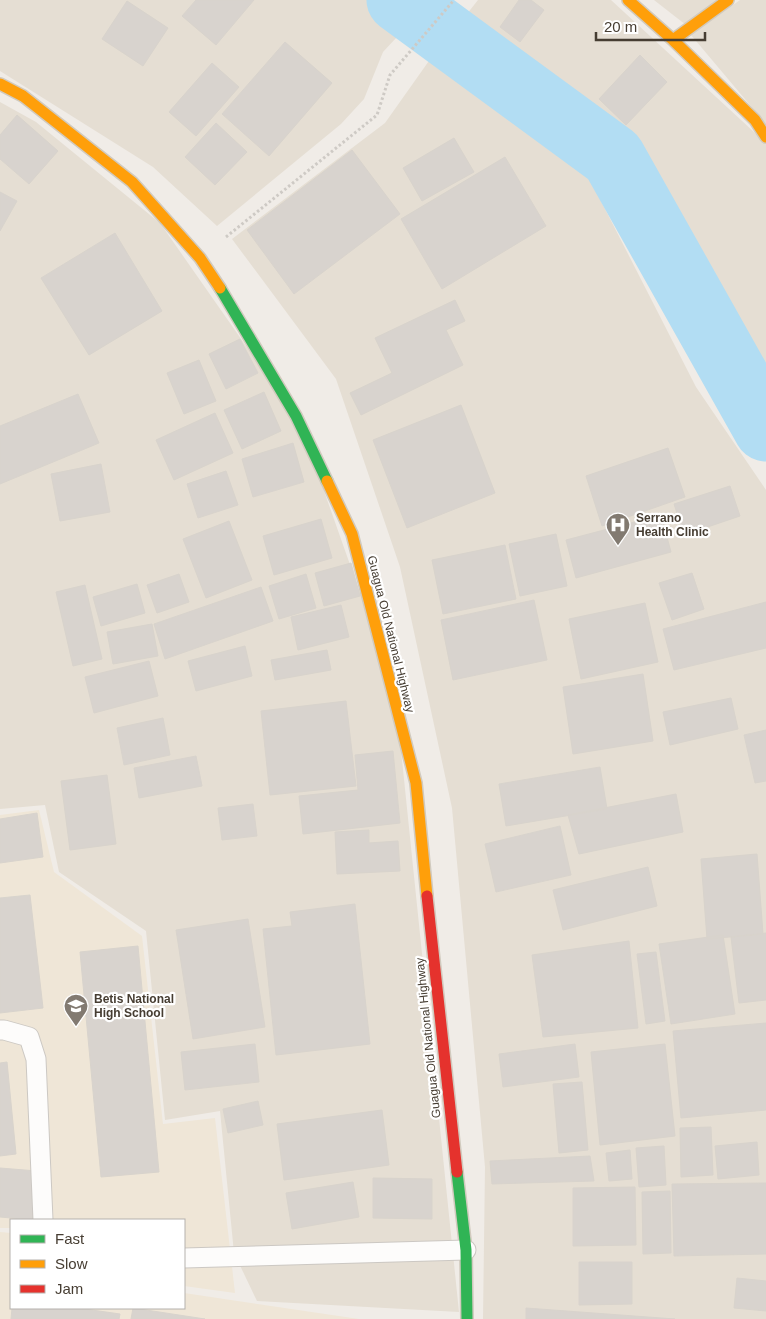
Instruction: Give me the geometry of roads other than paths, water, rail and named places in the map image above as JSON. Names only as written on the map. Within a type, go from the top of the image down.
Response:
[{"type":"main road","points":[[628,0],[673,40],[755,120],[766,137]]},
{"type":"main road","points":[[673,40],[728,0]]},
{"type":"main road","name":"Guagua Old National Highway","points":[[0,84],[23,96],[132,182],[200,258],[232,306],[296,416],[352,534],[416,783],[466,1250],[466,1319]]},
{"type":"lane","points":[[0,1030],[29,1037],[36,1059],[43,1219]]},
{"type":"lane","points":[[185,1258],[466,1250]]},
{"type":"waterway","points":[[399,0],[613,157],[766,429]]},
{"type":"place","name":"Serrano Health Clinic","points":[[618,546]]},
{"type":"place","name":"Betis National High School","points":[[76,1027]]}]
